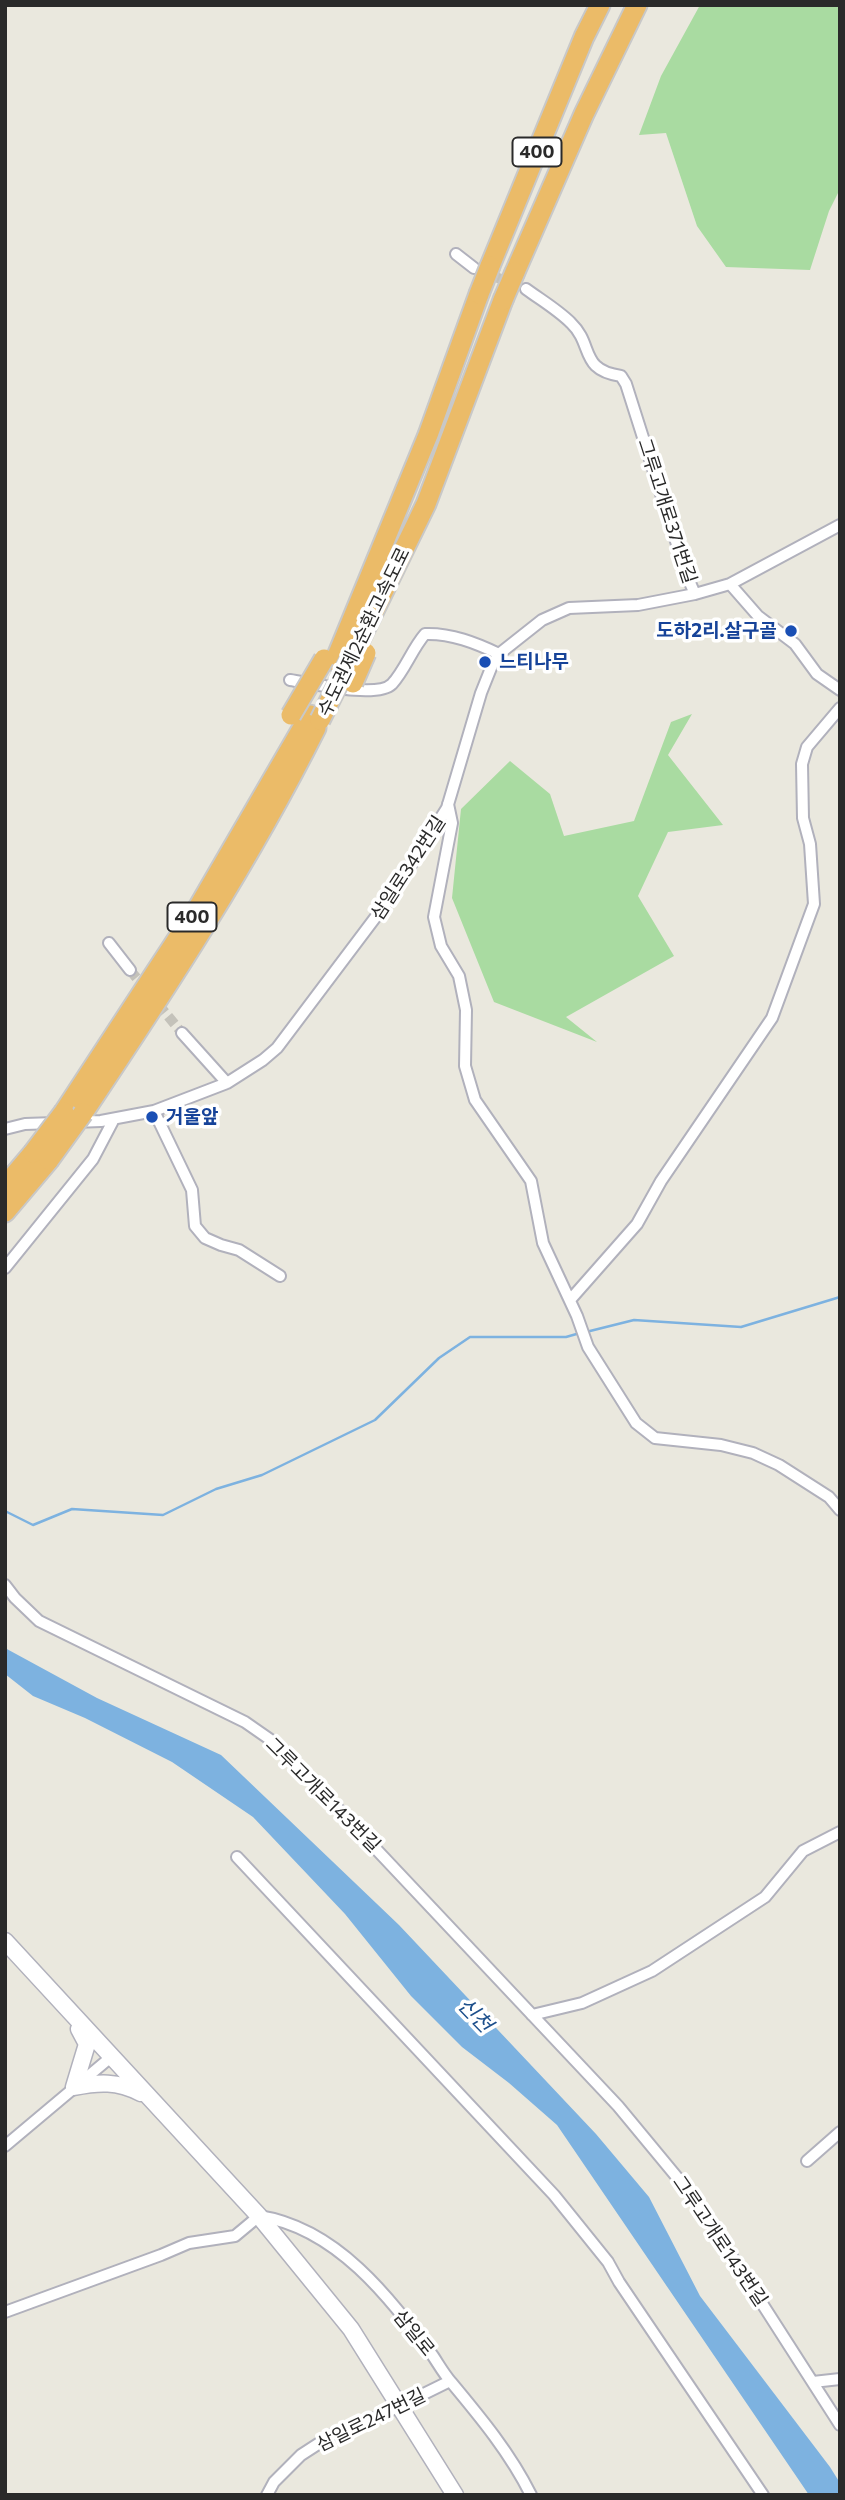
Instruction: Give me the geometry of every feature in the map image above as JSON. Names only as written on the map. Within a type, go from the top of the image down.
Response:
[{"type":"highway","name":"400","points":[[344,659],[479,294],[482,267],[600,5]]},
{"type":"highway","name":"수도권제2순환고속도로","points":[[73,1113],[344,659],[426,504],[503,300],[589,102],[637,5]]},
{"type":"highway","points":[[344,659],[345,699]]},
{"type":"highway","points":[[307,717],[344,659]]},
{"type":"highway","name":"수도권제2순환고속도로","points":[[5,1212],[41,1156],[121,1056],[280,798],[307,717]]},
{"type":"highway","points":[[143,994],[212,872]]},
{"type":"highway","points":[[121,1056],[216,925]]},
{"type":"highway","name":"수도권제2순환고속도로","points":[[5,1186],[41,1156]]},
{"type":"main road","name":"삼일로","points":[[5,1941],[259,2216],[351,2329],[456,2495]]},
{"type":"main road","points":[[69,2011],[87,2043],[74,2087],[106,2082],[124,2084],[148,2096]]},
{"type":"street","points":[[456,254],[482,267]]},
{"type":"street","name":"그루고개로371번길","points":[[526,289],[572,323],[597,367],[606,374],[621,376],[626,383],[695,594],[730,584],[758,616],[795,644],[817,674],[840,690]]},
{"type":"street","points":[[730,584],[840,525]]},
{"type":"street","name":"삼일로342번길","points":[[5,1129],[25,1124],[114,1119],[154,1111],[227,1083],[263,1060],[302,1018],[424,847],[447,804],[481,693],[499,654],[542,620],[569,608],[638,605],[695,594]]},
{"type":"street","points":[[290,680],[354,690],[382,689],[391,685],[415,645],[425,634],[440,634],[480,645],[499,654]]},
{"type":"street","points":[[570,1300],[637,1224],[661,1181],[772,1018],[814,904],[810,844],[803,818],[802,765],[807,747],[840,708]]},
{"type":"street","points":[[447,804],[452,823],[434,917],[441,946],[458,976],[466,1010],[465,1066],[475,1100],[531,1181],[543,1243],[578,1316],[587,1347],[636,1423],[654,1438],[721,1445],[753,1453],[779,1465],[829,1497],[840,1510]]},
{"type":"street","points":[[109,943],[130,970]]},
{"type":"street","points":[[182,1032],[227,1083]]},
{"type":"street","points":[[154,1111],[192,1190],[195,1226],[205,1238],[239,1250],[280,1276]]},
{"type":"street","points":[[5,1268],[93,1158],[114,1119]]},
{"type":"street","name":"그루고개로143번길","points":[[5,1585],[39,1621],[245,1722],[278,1745],[618,2106],[695,2199],[840,2425]]},
{"type":"street","points":[[532,2015],[582,2003],[652,1971],[765,1897],[803,1852],[840,1832]]},
{"type":"street","points":[[237,1857],[554,2195],[608,2262],[626,2293],[763,2495]]},
{"type":"street","points":[[5,2147],[111,2057]]},
{"type":"street","points":[[807,2161],[840,2132]]},
{"type":"street","points":[[5,2312],[189,2243],[235,2236],[259,2216]]},
{"type":"street","name":"삼일로","points":[[259,2216],[273,2218],[303,2231],[346,2256],[376,2286],[471,2404],[502,2446],[531,2495]]},
{"type":"street","points":[[813,2382],[840,2379]]},
{"type":"street","name":"삼일로247번길","points":[[267,2495],[274,2482],[301,2455],[335,2433],[372,2420],[450,2381]]},
{"type":"green space","points":[[700,5],[840,5],[840,189],[829,211],[810,270],[726,267],[697,226],[666,133],[639,135],[661,76]]},
{"type":"green space","points":[[692,714],[668,755],[723,825],[668,832],[638,896],[674,956],[566,1017],[597,1042],[494,1002],[452,898],[461,809],[510,761],[550,794],[564,836],[634,821],[671,722]]},
{"type":"water","name":"신천","points":[[5,1648],[97,1698],[221,1755],[399,1925],[596,2134],[649,2197],[700,2296],[830,2467],[840,2483],[840,2495],[809,2495],[557,2125],[462,2047],[411,1996],[345,1914],[253,1817],[172,1762],[85,1718],[33,1696],[5,1674]]},
{"type":"waterway","points":[[586,1332],[634,1320],[741,1327],[840,1297]]},
{"type":"waterway","points":[[5,1511],[33,1525],[72,1509],[163,1515],[216,1489],[262,1475],[375,1420],[439,1358],[470,1337],[566,1337],[580,1333]]},
{"type":"tunnel","points":[[483,272],[526,289]]},
{"type":"tunnel","points":[[130,970],[182,1033]]},
{"type":"place","name":"도하2리.살구골","points":[[791,631]]},
{"type":"place","name":"느티나무","points":[[485,662]]},
{"type":"place","name":"거울앞","points":[[152,1117]]}]
